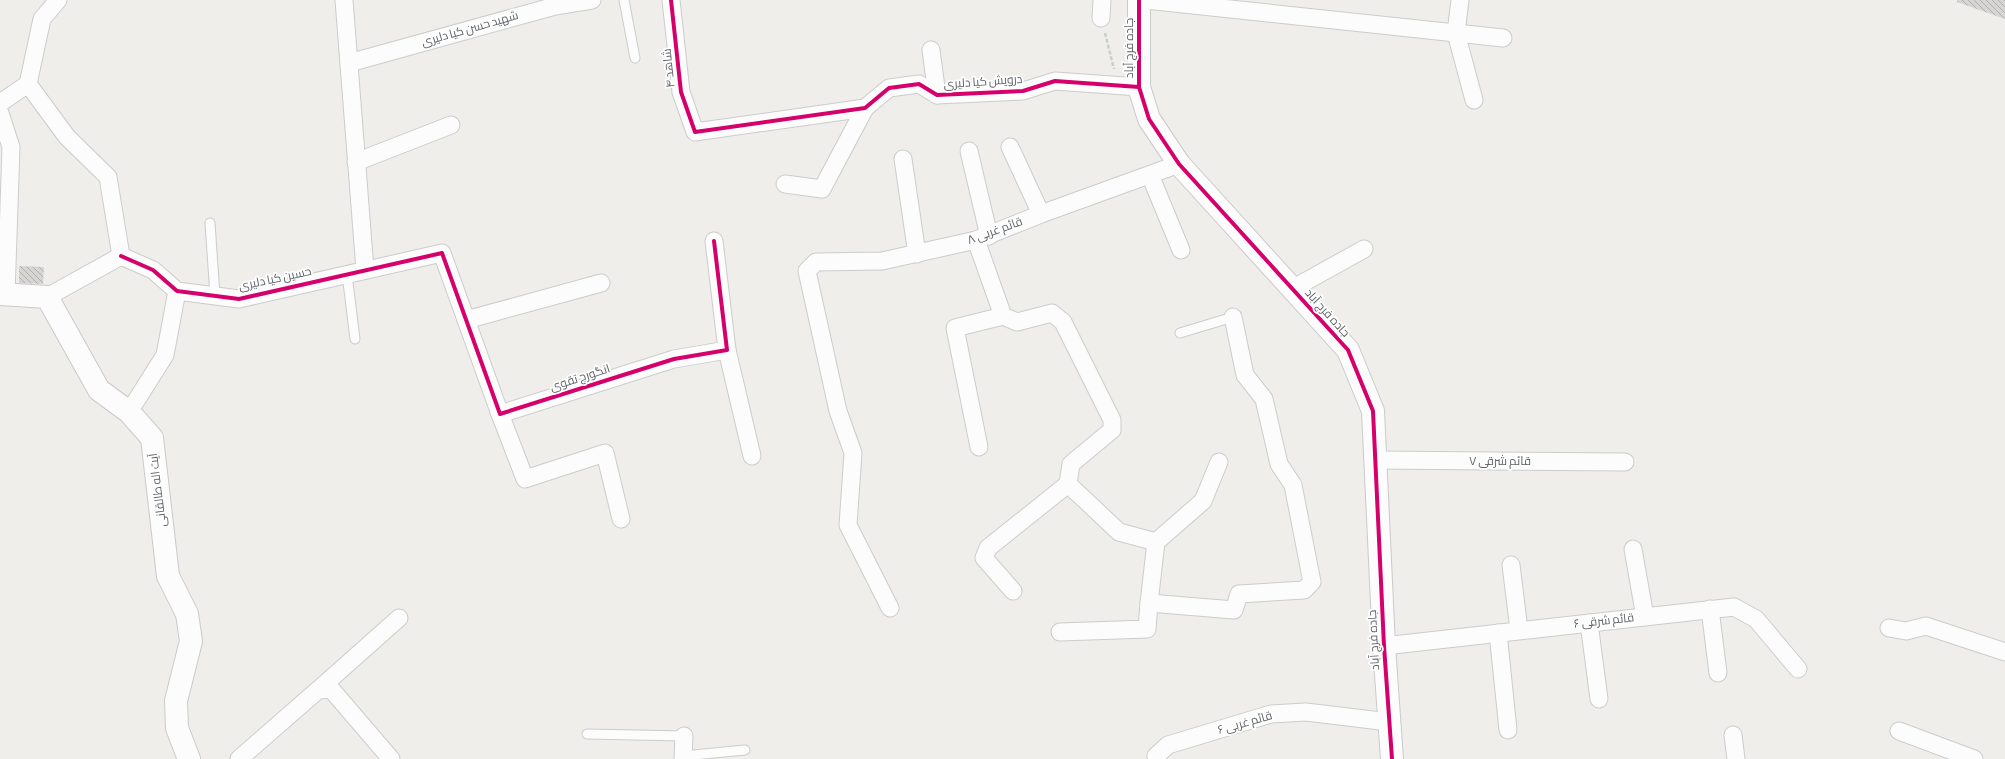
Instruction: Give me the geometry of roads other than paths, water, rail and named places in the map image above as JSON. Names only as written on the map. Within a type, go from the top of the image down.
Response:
[{"type":"street","points":[[0,103],[28,84],[42,19],[58,0]]},
{"type":"street","points":[[344,0],[365,270]]},
{"type":"street","name":"شهید حسن کیا دلیری","points":[[349,63],[555,6],[592,0]]},
{"type":"street","name":"شاهد ۴","points":[[672,0],[681,92],[695,132],[865,108]]},
{"type":"street","points":[[1102,0],[1102,18]]},
{"type":"street","name":"جاده فرج آباد","points":[[1139,0],[1139,87],[1149,119],[1179,164],[1348,350],[1373,411],[1384,646],[1392,759]]},
{"type":"street","points":[[1146,0],[1502,38]]},
{"type":"street","points":[[1460,0],[1456,33],[1474,100]]},
{"type":"street","points":[[931,50],[937,95]]},
{"type":"street","name":"درویش کیا دلیری","points":[[865,108],[890,88],[919,84],[937,95],[1023,91],[1055,81],[1139,87]]},
{"type":"street","points":[[28,84],[66,137],[108,177],[121,256]]},
{"type":"street","points":[[785,184],[822,189],[865,108]]},
{"type":"street","points":[[0,113],[11,147],[3,295],[47,297],[121,256]]},
{"type":"street","points":[[356,162],[451,126]]},
{"type":"street","points":[[1010,147],[1041,214]]},
{"type":"street","points":[[969,152],[982,238],[1003,316]]},
{"type":"street","points":[[903,159],[917,254]]},
{"type":"street","name":"قائم غربی ۸","points":[[890,608],[848,526],[853,453],[838,411],[807,271],[816,262],[882,261],[982,238],[1041,214],[1179,164]]},
{"type":"street","points":[[1150,175],[1181,250]]},
{"type":"street","points":[[714,242],[727,350],[752,456]]},
{"type":"street","points":[[1292,289],[1364,249]]},
{"type":"street","name":"حسین کیا دلیری","points":[[177,292],[239,299],[442,253],[466,320]]},
{"type":"street","points":[[121,256],[153,270],[177,292],[165,355],[129,412]]},
{"type":"street","points":[[602,283],[466,320],[525,479],[605,453],[621,519]]},
{"type":"street","name":"آیت اله طالقانی","points":[[47,297],[99,390],[129,412],[152,438],[168,576],[187,614],[191,641],[176,701],[177,728],[189,759]]},
{"type":"street","points":[[979,448],[955,328],[1003,316],[1017,322],[1052,313],[1063,322],[1112,420],[1112,430],[1071,464],[1068,484],[988,548],[984,558],[1013,591]]},
{"type":"street","points":[[1149,603],[1234,610],[1238,594],[1304,590],[1312,582],[1292,485],[1279,464],[1264,399],[1244,375],[1233,317]]},
{"type":"street","name":"انگورج تقوی","points":[[500,414],[674,359],[727,350]]},
{"type":"street","name":"قائم شرقی ۷","points":[[1375,460],[1626,462]]},
{"type":"street","points":[[1060,632],[1147,629],[1156,542],[1204,501],[1219,462]]},
{"type":"street","points":[[1068,484],[1119,532],[1156,542]]},
{"type":"street","points":[[1633,549],[1645,617]]},
{"type":"street","points":[[1511,565],[1519,630]]},
{"type":"street","name":"قائم شرقی ۶","points":[[1384,646],[1734,607],[1756,619],[1798,669]]},
{"type":"street","points":[[1710,609],[1718,673]]},
{"type":"street","points":[[239,759],[399,618]]},
{"type":"street","points":[[1589,623],[1599,699]]},
{"type":"street","points":[[1889,628],[1906,631],[1926,626],[2005,652]]},
{"type":"street","points":[[1498,633],[1508,730]]},
{"type":"street","points":[[318,690],[331,689],[391,759]]},
{"type":"street","name":"قائم غربی ۶","points":[[1157,759],[1156,756],[1168,745],[1271,714],[1306,712],[1389,722]]},
{"type":"street","points":[[1900,731],[1974,759]]},
{"type":"street","points":[[1733,735],[1736,759]]},
{"type":"street","points":[[683,758],[684,736]]},
{"type":"lane","points":[[624,0],[636,58]]},
{"type":"lane","points":[[210,222],[215,296]]},
{"type":"lane","points":[[347,274],[355,339]]},
{"type":"lane","points":[[1180,333],[1233,317]]},
{"type":"lane","points":[[587,734],[684,736]]},
{"type":"lane","points":[[683,758],[745,750]]}]
